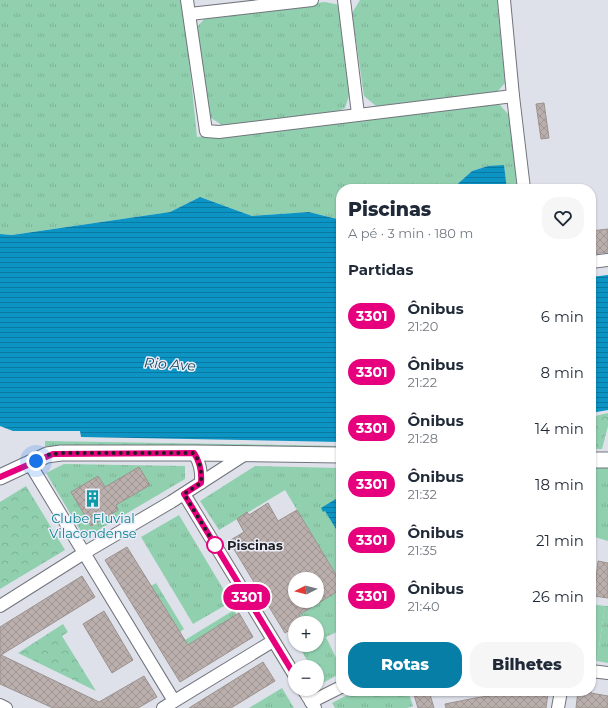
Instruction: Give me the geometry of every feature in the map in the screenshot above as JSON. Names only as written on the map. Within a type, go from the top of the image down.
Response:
[{"type":"main road","points":[[0,477],[47,455],[61,453],[247,453],[336,455]]},
{"type":"main road","points":[[596,460],[608,460]]},
{"type":"street","points":[[187,0],[206,131],[219,132],[513,96]]},
{"type":"street","points":[[190,14],[312,0]]},
{"type":"street","points":[[344,0],[358,114]]},
{"type":"street","points":[[504,0],[523,184]]},
{"type":"street","points":[[596,261],[608,260]]},
{"type":"street","points":[[194,453],[201,468],[201,483]]},
{"type":"street","points":[[0,606],[84,553],[184,494],[247,453]]},
{"type":"street","points":[[30,464],[174,701]]},
{"type":"street","points":[[184,494],[288,665]]},
{"type":"street","points":[[163,708],[273,641]]},
{"type":"street","points":[[596,671],[608,672]]},
{"type":"street","points":[[307,696],[313,705],[336,690]]},
{"type":"street","points":[[558,708],[560,696]]},
{"type":"street","points":[[0,705],[6,708]]},
{"type":"green space","points":[[0,0],[182,0],[197,137],[499,104],[509,115],[519,184],[506,184],[504,166],[488,166],[472,171],[458,184],[336,184],[336,219],[309,212],[252,216],[200,197],[170,212],[12,235],[0,234]]},
{"type":"green space","points":[[360,0],[497,0],[505,83],[497,92],[376,106],[364,96],[352,13]]},
{"type":"green space","points":[[325,2],[340,5],[350,93],[345,108],[338,111],[222,125],[208,116],[197,27],[207,16]]},
{"type":"green space","points":[[608,413],[608,426],[602,449],[596,449],[596,416]]},
{"type":"green space","points":[[45,441],[336,446],[336,450],[64,445],[45,449]]},
{"type":"green space","points":[[64,464],[185,466],[185,479],[85,538],[46,473]]},
{"type":"green space","points":[[255,466],[336,468],[336,575],[285,490],[219,530],[200,501]]},
{"type":"green space","points":[[596,467],[608,467],[608,541],[596,537]]},
{"type":"green space","points":[[26,486],[65,550],[0,589],[0,502]]},
{"type":"green space","points":[[179,515],[231,602],[193,624],[141,537]]},
{"type":"green space","points":[[156,583],[184,629],[180,632],[151,586]]},
{"type":"green space","points":[[336,592],[336,632],[326,637],[336,658],[336,676],[324,682],[324,660],[307,660],[302,652],[324,652],[324,616],[299,616],[310,608],[324,608],[324,600]]},
{"type":"green space","points":[[596,605],[605,606],[596,661]]},
{"type":"green space","points":[[605,606],[608,606],[608,663],[597,661]]},
{"type":"green space","points":[[234,610],[237,615],[188,645],[185,640]]},
{"type":"green space","points":[[63,624],[68,632],[62,636],[96,691],[18,653]]},
{"type":"green space","points":[[282,688],[294,708],[249,708]]},
{"type":"green space","points":[[345,696],[410,696],[413,706],[407,708],[335,708],[332,703]]},
{"type":"water","points":[[504,165],[506,184],[458,184],[472,171],[488,166]]},
{"type":"water","name":"Rio Ave","points":[[200,197],[252,216],[309,212],[336,219],[336,442],[81,437],[80,431],[13,431],[0,426],[0,234],[12,235],[170,212]]},
{"type":"water","points":[[608,275],[608,410],[596,412],[596,276]]},
{"type":"water","points":[[336,499],[336,529],[325,511],[323,512],[321,508]]},
{"type":"building","points":[[544,103],[549,138],[541,139],[536,104]]},
{"type":"building","points":[[608,229],[608,252],[596,253],[596,230]]},
{"type":"building","points":[[139,467],[150,485],[116,505],[118,510],[91,526],[71,492],[98,476],[105,487]]},
{"type":"building","points":[[268,503],[278,521],[297,510],[336,575],[336,592],[324,600],[324,572],[288,572],[288,608],[310,608],[300,616],[288,616],[288,631],[285,633],[229,541],[244,532],[237,519],[247,512],[249,515]]},
{"type":"building","points":[[127,547],[188,645],[239,613],[253,637],[180,682],[105,560]]},
{"type":"building","points":[[598,561],[608,563],[608,598],[596,596]]},
{"type":"building","points":[[82,576],[95,597],[1,655],[99,702],[144,676],[157,697],[138,708],[53,708],[0,684],[0,627]]},
{"type":"building","points":[[104,611],[133,660],[112,673],[83,624]]},
{"type":"building","points":[[263,662],[275,681],[231,708],[189,708]]},
{"type":"building","points":[[596,694],[608,696],[608,708],[576,708],[577,696],[596,696]]},
{"type":"building","points":[[414,696],[430,696],[434,708],[418,708]]},
{"type":"building","points":[[488,696],[548,696],[546,708],[446,708],[445,704]]},
{"type":"bus line","name":"3301","points":[[0,477],[47,455],[61,453],[194,453],[201,468],[201,483],[184,494],[288,665]]},
{"type":"place","name":"Clube Fluvial Vilacondense","points":[[93,499]]},
{"type":"place","name":"Piscinas","points":[[215,545]]},
{"type":"route","points":[[36,461],[47,455],[61,453],[194,453],[201,468],[201,483],[184,494],[215,545]]}]
